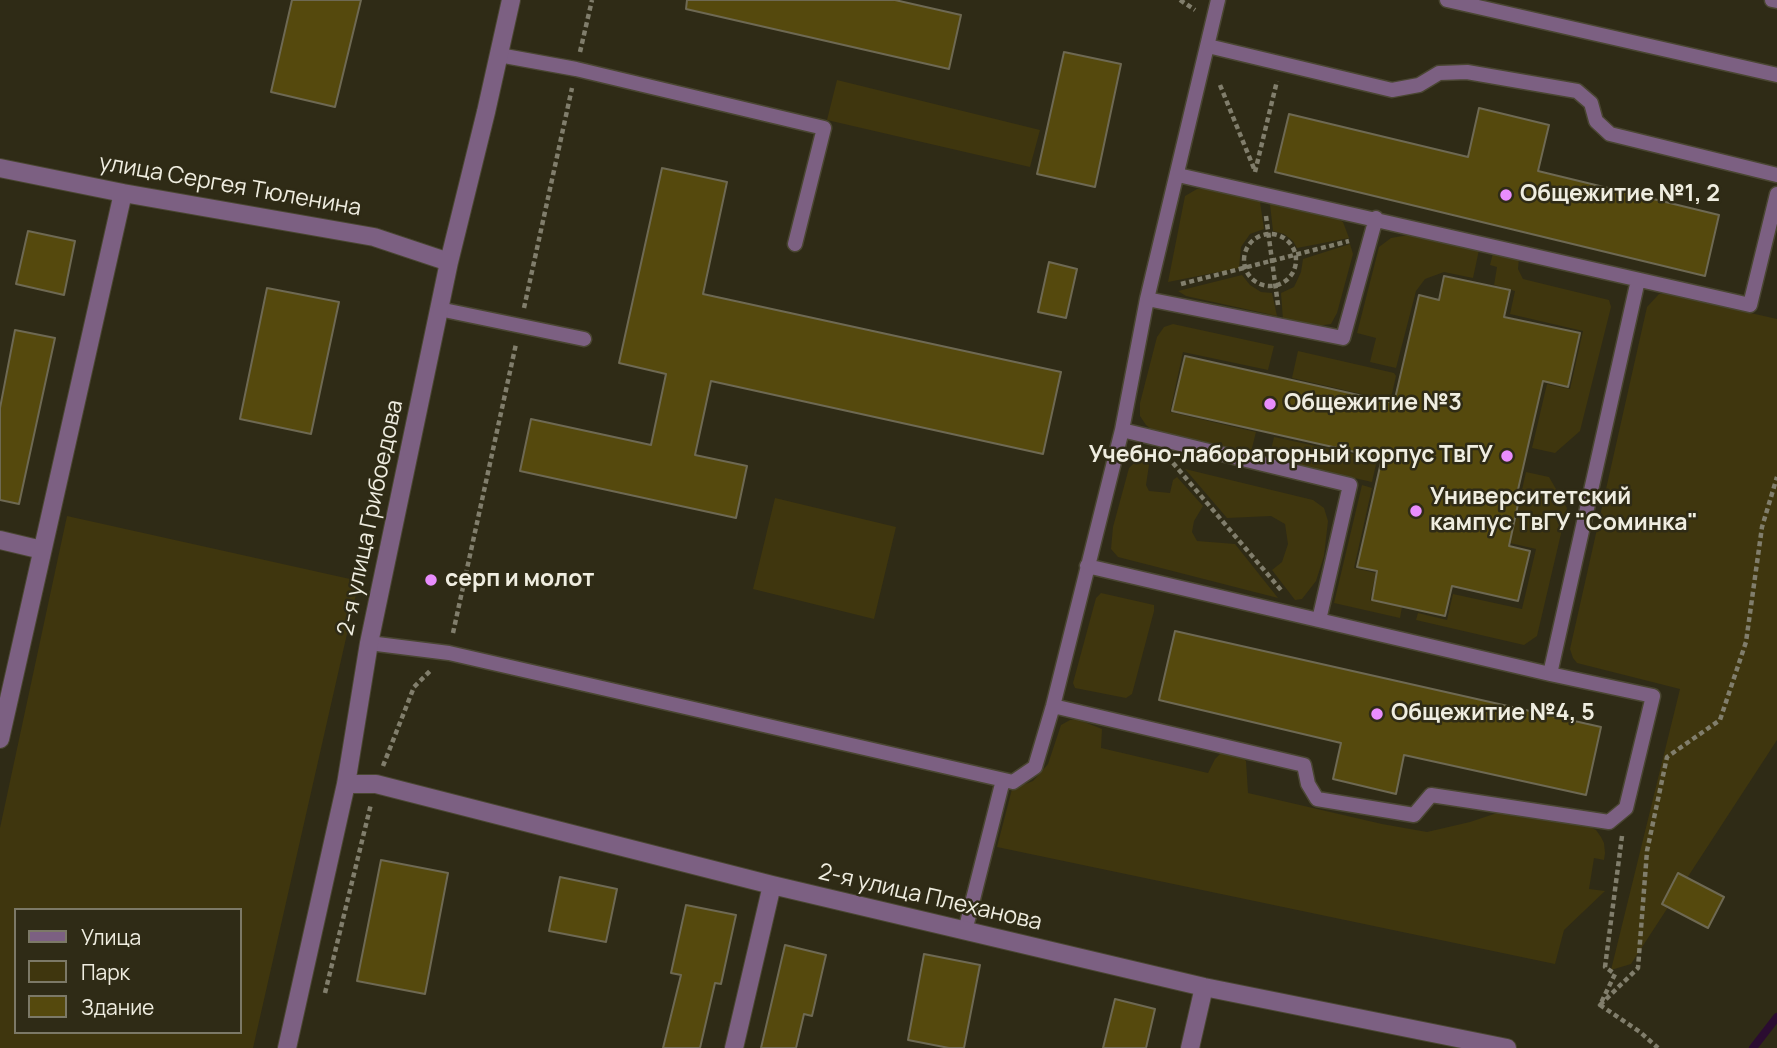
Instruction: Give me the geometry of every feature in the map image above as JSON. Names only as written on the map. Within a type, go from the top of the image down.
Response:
[{"type":"street","name":"2-я улица Грибоедова","points":[[287,1048],[346,784],[369,643],[449,262],[511,0]]},
{"type":"street","name":"улица Сергея Тюленина","points":[[0,168],[123,193],[374,237],[449,262]]},
{"type":"street","points":[[0,739],[123,193]]},
{"type":"street","points":[[0,540],[42,550]]},
{"type":"street","name":"2-я улица Плеханова","points":[[346,784],[376,784],[772,886],[1205,987],[1507,1048]]},
{"type":"street","points":[[734,1048],[772,886]]},
{"type":"street","points":[[1190,1048],[1205,987]]},
{"type":"lane","points":[[369,643],[449,653],[1013,782],[1035,767],[1053,706],[1122,430],[1147,299],[1219,0]]},
{"type":"lane","points":[[1447,0],[1777,75]]},
{"type":"lane","points":[[1208,46],[1392,90],[1419,85],[1439,73],[1466,72],[1577,91],[1591,103],[1596,121],[1610,134],[1777,175]]},
{"type":"lane","points":[[499,55],[576,69],[824,128],[795,244]]},
{"type":"lane","points":[[1178,175],[1750,305],[1777,194]]},
{"type":"lane","points":[[1147,299],[1343,338],[1373,218]]},
{"type":"lane","points":[[1549,674],[1638,280]]},
{"type":"lane","points":[[439,309],[584,339]]},
{"type":"lane","points":[[1122,430],[1350,485],[1319,620]]},
{"type":"lane","points":[[1053,706],[1304,765],[1308,784],[1317,799],[1414,815],[1431,795],[1609,822],[1626,808],[1653,696],[1087,566]]},
{"type":"lane","points":[[965,931],[1003,780]]},
{"type":"path","points":[[1255,172],[1281,64]]},
{"type":"path","points":[[1215,91],[1219,81],[1259,179],[1249,177]]},
{"type":"path","points":[[1262,193],[1275,285]]},
{"type":"path","points":[[1166,302],[1172,286],[1350,241],[1373,218]]},
{"type":"path","points":[[1269,235],[1286,240],[1295,254],[1292,274],[1287,280],[1275,285],[1259,284],[1248,274],[1245,267],[1246,251],[1250,244],[1256,238],[1269,235]]},
{"type":"path","points":[[1600,1005],[1638,968],[1647,851],[1667,757],[1720,720],[1746,642],[1762,527],[1777,477]]},
{"type":"path","points":[[325,995],[376,784],[414,687],[449,653]]},
{"type":"path","points":[[1600,1005],[1615,974],[1605,967],[1626,808]]},
{"type":"path","points":[[1600,1005],[1640,1032],[1658,1048]]},
{"type":"green space","points":[[837,80],[1040,130],[1030,167],[827,120]]},
{"type":"green space","points":[[1197,189],[1215,189],[1260,202],[1264,229],[1250,234],[1241,247],[1239,268],[1168,282],[1185,196]]},
{"type":"green space","points":[[1270,204],[1333,216],[1343,222],[1349,238],[1297,248],[1284,234],[1273,231]]},
{"type":"green space","points":[[1408,235],[1479,250],[1473,278],[1444,272],[1425,279],[1416,291],[1396,368],[1370,362],[1376,338],[1357,333],[1379,247],[1391,238]]},
{"type":"green space","points":[[1350,244],[1353,254],[1337,313],[1331,324],[1318,326],[1283,320],[1281,293],[1294,287],[1303,259]]},
{"type":"green space","points":[[1493,253],[1519,258],[1518,269],[1523,279],[1609,300],[1611,307],[1580,431],[1555,453],[1532,448],[1547,384],[1570,389],[1583,331],[1510,314],[1515,291],[1494,285],[1497,267],[1490,265]]},
{"type":"green space","points":[[1242,275],[1250,285],[1261,292],[1272,293],[1277,316],[1186,296],[1178,291]]},
{"type":"green space","points":[[1659,294],[1777,319],[1777,740],[1631,964],[1611,970],[1680,689],[1577,663],[1570,649],[1647,307]]},
{"type":"green space","points":[[1173,324],[1274,346],[1268,370],[1183,352],[1170,412],[1256,432],[1251,452],[1152,430],[1140,416],[1140,403],[1157,337],[1164,327]]},
{"type":"green space","points":[[1298,351],[1394,373],[1396,376],[1372,482],[1269,459],[1274,437],[1358,455],[1370,396],[1292,378]]},
{"type":"green space","points":[[1136,461],[1146,461],[1149,465],[1146,485],[1149,491],[1170,493],[1173,480],[1177,477],[1203,506],[1194,521],[1192,532],[1197,541],[1235,544],[1278,598],[1118,557],[1111,549],[1113,527],[1129,468]]},
{"type":"green space","points":[[1185,469],[1313,500],[1324,508],[1328,521],[1324,556],[1316,581],[1302,599],[1295,600],[1272,570],[1282,562],[1288,544],[1285,524],[1271,516],[1227,518]]},
{"type":"green space","points":[[1526,472],[1549,477],[1567,508],[1537,636],[1524,645],[1416,620],[1418,613],[1447,620],[1453,594],[1522,609],[1536,549],[1510,543]]},
{"type":"green space","points":[[1362,485],[1372,488],[1354,568],[1376,573],[1370,600],[1402,607],[1400,618],[1334,603]]},
{"type":"green space","points":[[775,498],[896,527],[874,619],[753,589]]},
{"type":"green space","points":[[67,516],[359,581],[253,1048],[0,1048],[0,828]]},
{"type":"green space","points":[[1101,593],[1154,605],[1132,694],[1126,698],[1075,688],[1073,683],[1096,598]]},
{"type":"green space","points":[[1077,719],[1102,729],[1101,748],[1208,773],[1220,754],[1242,757],[1246,761],[1248,793],[1382,824],[1427,832],[1503,811],[1588,826],[1596,830],[1601,837],[1605,853],[1604,860],[1594,858],[1589,889],[1605,891],[1564,930],[1555,964],[997,847],[1012,789],[1033,781],[1048,764],[1061,725]]},
{"type":"building","points":[[292,0],[361,0],[335,107],[271,92]]},
{"type":"building","points":[[687,0],[895,0],[961,15],[949,69],[686,9]]},
{"type":"building","points":[[1064,52],[1121,64],[1095,187],[1037,174]]},
{"type":"building","name":"Общежитие №1, 2","points":[[1479,108],[1549,125],[1538,171],[1719,215],[1705,276],[1275,172],[1289,114],[1468,157]]},
{"type":"building","points":[[662,168],[727,182],[703,294],[1061,372],[1043,454],[711,381],[695,455],[747,466],[736,518],[520,471],[531,419],[651,445],[666,374],[619,363]]},
{"type":"building","points":[[28,231],[75,241],[64,295],[16,284]]},
{"type":"building","points":[[1049,262],[1077,269],[1066,318],[1038,312]]},
{"type":"building","points":[[1444,276],[1510,290],[1504,317],[1580,333],[1568,387],[1543,381],[1517,494],[1520,495],[1509,546],[1530,551],[1518,601],[1452,586],[1445,616],[1372,600],[1377,571],[1357,567],[1382,458],[1172,411],[1185,356],[1394,403],[1419,295],[1439,300]]},
{"type":"building","points":[[267,288],[339,302],[311,434],[240,419]]},
{"type":"building","points":[[15,330],[55,338],[19,504],[0,500],[0,408]]},
{"type":"building","name":"Общежитие №4, 5","points":[[1175,631],[1601,727],[1586,795],[1404,755],[1396,794],[1333,779],[1341,743],[1159,700]]},
{"type":"building","points":[[381,860],[448,873],[425,994],[357,981]]},
{"type":"building","points":[[1678,873],[1724,897],[1708,928],[1662,904]]},
{"type":"building","points":[[560,877],[617,889],[606,942],[549,931]]},
{"type":"building","points":[[686,905],[736,915],[721,984],[715,983],[700,1048],[663,1048],[681,975],[671,973]]},
{"type":"building","points":[[785,945],[826,955],[812,1016],[804,1014],[796,1048],[761,1048]]},
{"type":"building","points":[[924,954],[980,965],[964,1048],[949,1048],[908,1040]]},
{"type":"building","points":[[1115,999],[1155,1009],[1146,1048],[1103,1048]]},
{"type":"waterway","points":[[1753,1048],[1777,1017]]},
{"type":"place","name":"Общежитие №1, 2","points":[[1506,195]]},
{"type":"place","name":"Общежитие №3","points":[[1270,404]]},
{"type":"place","name":"Учебно-лабораторный корпус ТвГУ","points":[[1507,456]]},
{"type":"place","name":"Университетский кампус ТвГУ \"Соминка\"","points":[[1416,511]]},
{"type":"place","name":"серп и молот","points":[[431,580]]},
{"type":"place","name":"Общежитие №4, 5","points":[[1377,714]]}]
